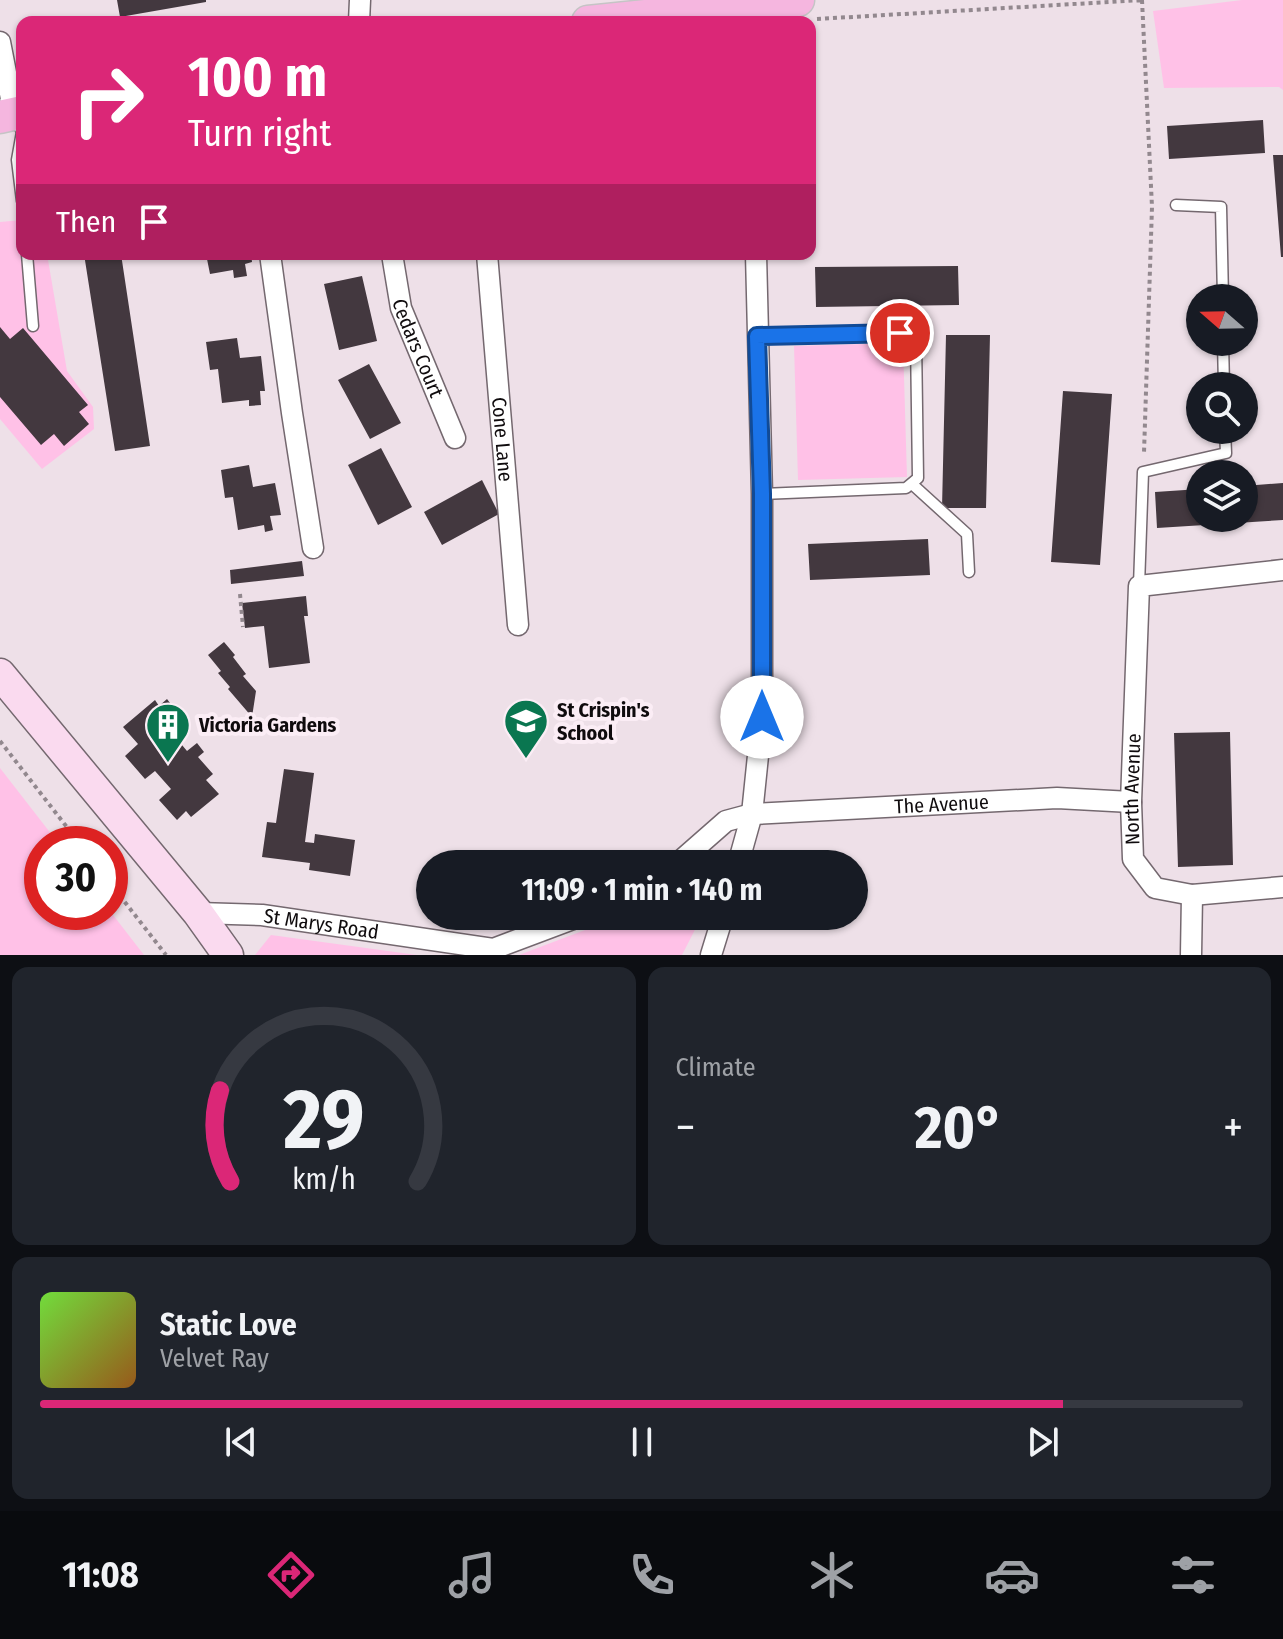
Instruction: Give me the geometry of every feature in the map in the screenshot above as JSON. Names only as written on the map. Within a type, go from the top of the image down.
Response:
[{"type":"main road","points":[[606,16],[628,9],[751,13],[806,10]]},
{"type":"main road","points":[[0,674],[198,913],[228,955]]},
{"type":"street","points":[[0,42],[12,114]]},
{"type":"street","points":[[271,260],[313,548]]},
{"type":"street","name":"Cedars Court","points":[[393,260],[401,308],[455,438]]},
{"type":"street","name":"Cone Lane","points":[[488,260],[518,625]]},
{"type":"street","points":[[742,850],[752,814],[762,717],[762,494],[756,260]]},
{"type":"street","points":[[1139,586],[1283,570]]},
{"type":"street","name":"North Avenue","points":[[1139,586],[1131,802],[1133,859],[1155,888],[1192,895],[1283,887]]},
{"type":"street","name":"The Avenue","points":[[752,814],[1057,798],[1131,802]]},
{"type":"street","points":[[693,850],[726,821],[752,814]]},
{"type":"street","points":[[1191,955],[1192,895]]},
{"type":"street","name":"St Marys Road","points":[[198,913],[262,915],[493,949],[544,930]]},
{"type":"street","points":[[711,955],[719,930]]},
{"type":"lane","points":[[1176,205],[1221,207],[1223,284]]},
{"type":"lane","points":[[28,260],[33,326]]},
{"type":"lane","points":[[757,336],[900,333],[916,340],[918,478],[906,488],[762,494]]},
{"type":"lane","points":[[1139,586],[1143,472],[1226,453],[1226,444]]},
{"type":"lane","points":[[912,484],[967,534],[969,572]]},
{"type":"path","points":[[806,10],[1143,0],[1152,207],[1143,472]]},
{"type":"path","points":[[240,594],[243,627]]},
{"type":"path","points":[[0,741],[66,826]]},
{"type":"path","points":[[128,906],[166,955]]},
{"type":"shaded area","points":[[1242,0],[1283,0],[1283,90],[1279,87],[1164,88],[1153,11]]},
{"type":"shaded area","points":[[16,221],[16,260],[48,260],[67,371],[93,407],[94,429],[42,469],[0,419],[0,222]]},
{"type":"shaded area","points":[[903,343],[907,477],[798,480],[794,346]]},
{"type":"shaded area","points":[[0,768],[45,826],[24,826],[24,930],[125,930],[144,955],[0,955]]},
{"type":"shaded area","points":[[585,930],[695,930],[682,955],[519,955]]},
{"type":"shaded area","points":[[271,935],[417,955],[255,955]]},
{"type":"building","points":[[117,0],[206,0],[206,2],[120,16]]},
{"type":"building","points":[[1263,120],[1265,153],[1169,159],[1167,126]]},
{"type":"building","points":[[1273,155],[1283,155],[1283,257],[1281,257]]},
{"type":"building","points":[[85,260],[122,260],[150,446],[115,451]]},
{"type":"building","points":[[207,260],[252,260],[245,264],[247,276],[234,278],[233,270],[210,274]]},
{"type":"building","points":[[958,266],[959,305],[816,307],[815,267]]},
{"type":"building","points":[[362,276],[377,341],[339,350],[324,284]]},
{"type":"building","points":[[0,327],[10,339],[23,328],[88,405],[79,412],[89,424],[64,446],[54,434],[41,445],[0,397]]},
{"type":"building","points":[[946,335],[990,335],[986,508],[942,508]]},
{"type":"building","points":[[237,338],[240,358],[261,356],[265,391],[260,391],[261,405],[249,406],[249,400],[222,403],[218,369],[210,370],[206,342]]},
{"type":"building","points":[[369,364],[401,423],[370,439],[338,380]]},
{"type":"building","points":[[1063,391],[1112,394],[1100,565],[1051,562]]},
{"type":"building","points":[[381,448],[412,507],[378,525],[348,465]]},
{"type":"building","points":[[249,465],[253,487],[275,483],[281,515],[270,516],[273,530],[265,532],[264,525],[238,530],[233,497],[225,498],[221,470]]},
{"type":"building","points":[[482,480],[499,514],[442,545],[424,512]]},
{"type":"building","points":[[1283,483],[1283,520],[1258,522],[1258,485]]},
{"type":"building","points":[[1186,490],[1186,526],[1157,528],[1155,492]]},
{"type":"building","points":[[928,539],[930,575],[810,580],[808,544]]},
{"type":"building","points":[[302,561],[304,576],[231,584],[230,570]]},
{"type":"building","points":[[306,596],[308,616],[304,616],[310,663],[269,668],[264,626],[245,628],[242,603]]},
{"type":"building","points":[[224,642],[246,674],[243,676],[256,691],[252,717],[228,689],[230,687],[218,673],[221,671],[208,655]]},
{"type":"building","name":"Victoria Gardens","points":[[167,699],[173,707],[168,711],[186,732],[177,739],[187,751],[197,743],[204,752],[198,757],[213,774],[206,780],[219,794],[191,817],[186,811],[177,820],[159,800],[171,789],[155,771],[145,779],[125,756],[138,744],[123,727],[155,700],[159,706]]},
{"type":"building","points":[[1230,732],[1233,865],[1178,867],[1174,733]]},
{"type":"building","points":[[284,769],[314,773],[305,842],[314,843],[315,834],[355,840],[350,876],[309,870],[310,863],[262,857],[267,822],[276,823]]},
{"type":"place","name":"St Crispin's School","points":[[526,760]]},
{"type":"place","name":"Victoria Gardens","points":[[168,764]]},
{"type":"route","points":[[762,717],[762,494],[757,336],[900,333]]}]
